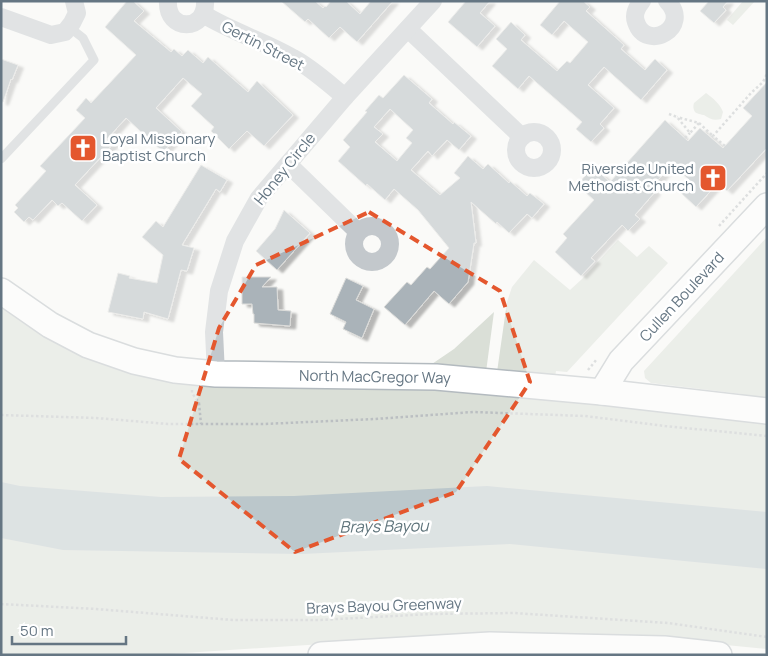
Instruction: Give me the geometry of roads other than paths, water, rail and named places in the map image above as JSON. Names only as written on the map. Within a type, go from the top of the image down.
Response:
[{"type":"street","points":[[1,17],[52,36],[65,32],[71,25],[77,13],[74,1]]},
{"type":"street","name":"Gertin Street","points":[[168,1],[170,14],[178,22],[184,24],[196,22],[200,18],[204,7],[220,24],[294,58],[321,77],[345,98]]},
{"type":"street","name":"Honey Circle","points":[[216,374],[214,332],[219,291],[235,241],[258,198],[433,1]]},
{"type":"street","points":[[639,3],[636,11],[636,24],[645,34],[658,36],[670,30],[675,18],[672,6],[667,1]]},
{"type":"street","points":[[408,29],[522,137]]},
{"type":"street","points":[[288,164],[358,232]]},
{"type":"street","name":"Cullen Boulevard","points":[[602,392],[622,361],[767,206]]},
{"type":"street","name":"North MacGregor Way","points":[[1,290],[50,325],[88,345],[134,361],[175,370],[216,374],[436,377],[602,392],[767,411]]},
{"type":"street","points":[[321,655],[490,645],[664,649],[711,654]]},
{"type":"lane","points":[[1,159],[94,60],[83,38],[71,25]]},
{"type":"water","name":"Brays Bayou","points":[[1,482],[20,486],[161,497],[294,496],[487,486],[767,512],[767,569],[510,544],[302,554],[63,550],[1,538]]},
{"type":"place","name":"Loyal Missionary Baptist Church","points":[[83,148]]},
{"type":"place","name":"Riverside United Methodist Church","points":[[713,178]]}]
